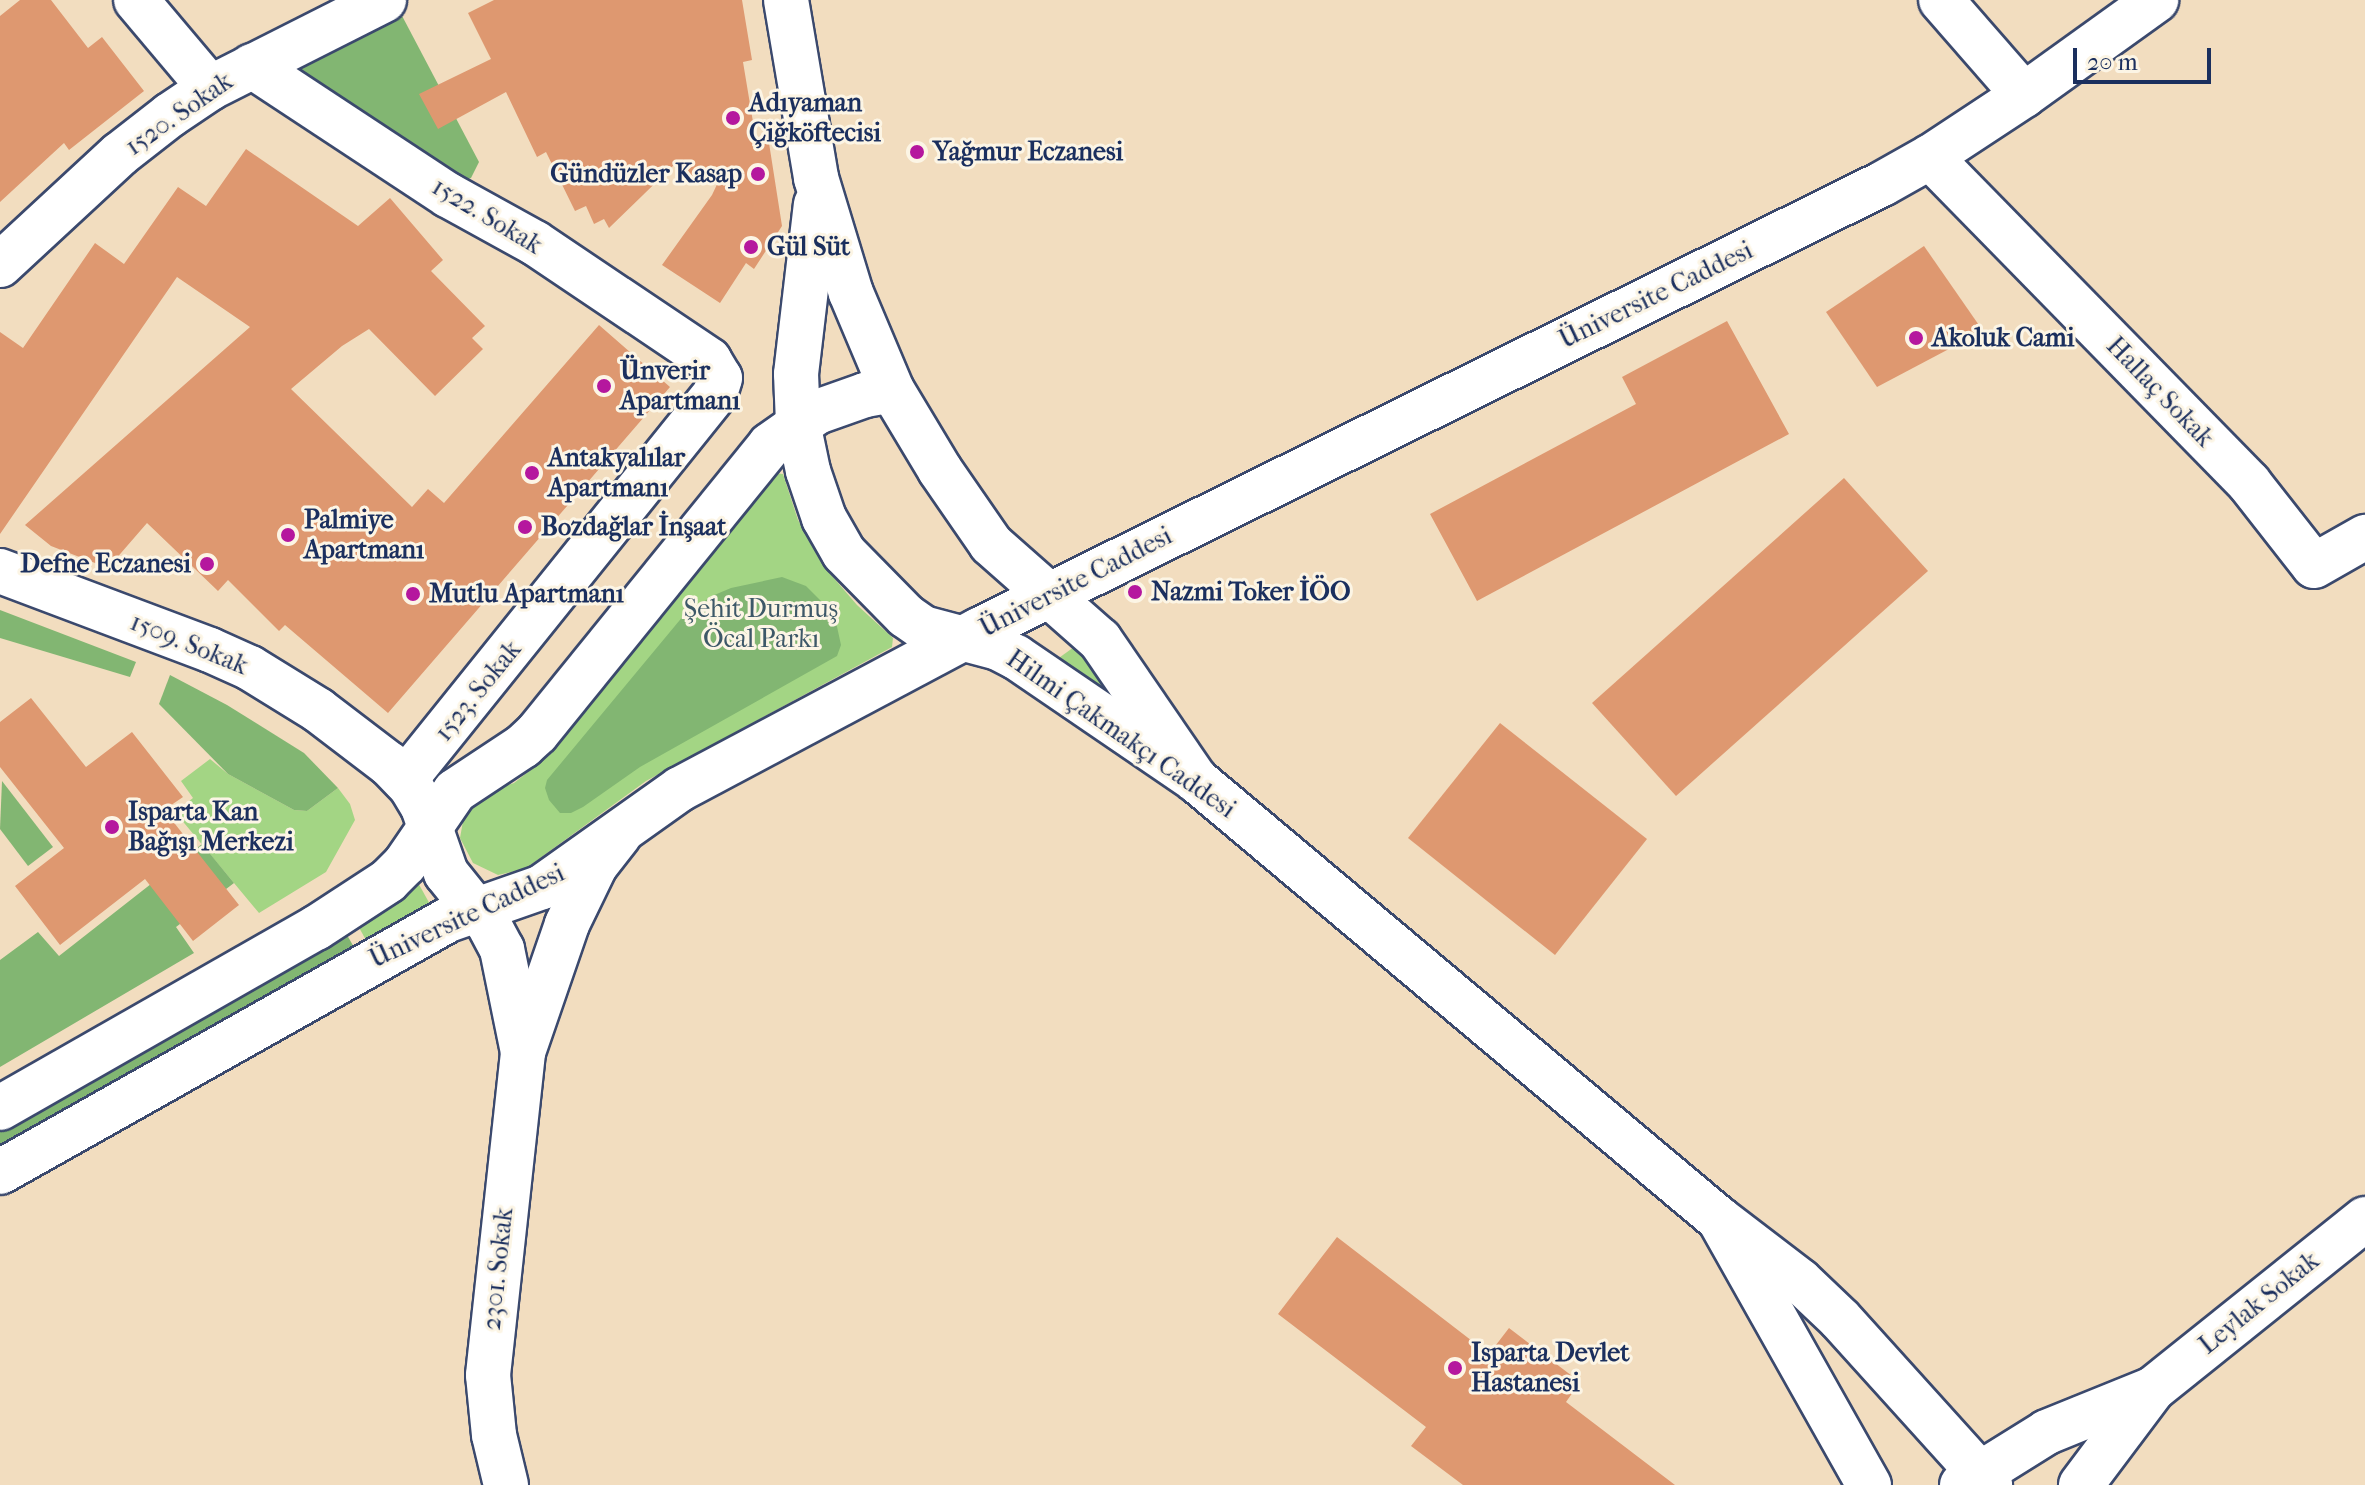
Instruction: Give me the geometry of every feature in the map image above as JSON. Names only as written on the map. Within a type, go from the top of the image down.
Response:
[{"type":"main road","points":[[136,0],[210,88]]},
{"type":"main road","name":"1520. Sokak","points":[[0,265],[120,154],[210,88],[384,0]]},
{"type":"main road","name":"Hilmi Çakmakçı Caddesi","points":[[786,0],[816,178],[851,293],[892,390],[940,470],[991,544],[1100,640],[1196,780]]},
{"type":"main road","points":[[1941,0],[2024,95]]},
{"type":"main road","name":"Üniversite Caddesi","points":[[0,1172],[371,961],[474,908],[542,887],[680,789],[1048,594],[1930,157],[2024,95],[2156,0]]},
{"type":"main road","name":"1522. Sokak","points":[[252,66],[448,195],[535,243],[709,360],[718,372]]},
{"type":"main road","name":"Hallaç Sokak","points":[[1930,157],[2249,483],[2314,566],[2365,537]]},
{"type":"main road","name":"Hilmi Çakmakçı Caddesi","points":[[816,178],[816,212],[796,374],[798,423],[808,471],[824,518],[844,553],[870,583],[923,628],[1016,657],[1196,780],[1719,1219],[1800,1281],[1840,1319],[1977,1481]]},
{"type":"main road","name":"1523. Sokak","points":[[411,773],[715,394],[718,372]]},
{"type":"main road","points":[[0,1108],[371,894],[405,864],[455,791],[537,733],[757,460],[798,423],[842,402],[892,390]]},
{"type":"main road","name":"1509. Sokak","points":[[0,571],[167,632],[250,668],[411,773],[446,873],[474,908]]},
{"type":"main road","points":[[411,773],[486,768]]},
{"type":"main road","name":"2301. Sokak","points":[[506,1485],[494,1435],[488,1375],[523,1052],[580,894],[595,866],[625,826]]},
{"type":"main road","name":"2301. Sokak","points":[[474,908],[488,923],[502,949],[523,1052]]},
{"type":"main road","name":"Hilmi Çakmakçı Caddesi","points":[[1719,1219],[1869,1485]]},
{"type":"main road","name":"Leylak Sokak","points":[[2081,1485],[2153,1389],[2365,1219]]},
{"type":"main road","name":"Leylak Sokak","points":[[1977,1481],[2047,1432],[2153,1389]]},
{"type":"green space","points":[[400,12],[479,162],[471,178],[465,180],[291,69]]},
{"type":"green space","name":"Şehit Durmuş Öcal Parkı","points":[[774,473],[783,474],[798,520],[826,569],[857,605],[893,638],[892,647],[646,781],[525,869],[498,875],[473,863],[460,838],[465,810],[486,792],[514,783],[542,761]]},
{"type":"green space","points":[[782,577],[806,586],[829,609],[836,622],[841,645],[837,656],[640,767],[583,807],[571,813],[560,813],[549,800],[545,788],[547,780],[684,615],[712,596],[731,588]]},
{"type":"green space","points":[[0,610],[136,662],[130,677],[0,638]]},
{"type":"green space","points":[[1081,642],[1143,731],[1056,660]]},
{"type":"green space","points":[[170,675],[227,705],[304,753],[338,788],[307,811],[294,810],[228,774],[159,704]]},
{"type":"green space","points":[[210,759],[228,774],[294,810],[307,811],[338,788],[350,804],[355,820],[326,872],[259,913],[175,812],[193,798],[181,781]]},
{"type":"green space","points":[[2,781],[53,847],[28,866],[0,829]]},
{"type":"green space","points":[[202,844],[234,883],[176,927],[194,953],[0,1067],[0,960],[38,932],[59,956]]},
{"type":"green space","points":[[417,881],[431,906],[367,942],[356,922]]},
{"type":"green space","points":[[343,928],[355,949],[0,1150],[0,1130]]},
{"type":"building","points":[[20,0],[51,0],[88,48],[102,37],[144,91],[69,150],[64,143],[0,202],[0,16]]},
{"type":"building","points":[[494,0],[742,0],[752,60],[743,62],[757,146],[769,143],[782,226],[754,269],[746,263],[720,303],[662,265],[712,195],[721,176],[702,185],[677,162],[609,228],[604,219],[594,224],[586,206],[575,211],[546,152],[537,157],[506,92],[438,129],[419,94],[491,59],[468,13]]},
{"type":"building","points":[[246,149],[358,226],[390,198],[443,260],[431,271],[485,326],[472,338],[483,349],[435,396],[369,329],[342,346],[291,389],[412,507],[428,489],[444,503],[599,325],[670,387],[388,713],[285,625],[279,631],[228,580],[218,591],[147,523],[108,568],[51,546],[25,525],[250,327],[177,277],[0,534],[0,332],[23,348],[95,243],[124,264],[178,187],[206,206]]},
{"type":"building","name":"Akoluk Cami","points":[[1924,246],[1983,331],[1877,387],[1826,312]]},
{"type":"building","points":[[1727,321],[1789,434],[1477,601],[1430,514],[1636,404],[1622,377]]},
{"type":"building","points":[[1844,478],[1928,571],[1676,796],[1592,703]]},
{"type":"building","name":"Isparta Kan Bağışı Merkezi","points":[[31,698],[86,767],[132,732],[183,797],[164,810],[239,905],[193,941],[145,879],[60,945],[15,886],[64,848],[0,767],[0,722]]},
{"type":"building","points":[[1500,723],[1647,839],[1555,955],[1408,838]]},
{"type":"building","name":"Isparta Devlet Hastanesi","points":[[1337,1237],[1489,1354],[1509,1328],[1580,1382],[1566,1402],[1675,1485],[1463,1485],[1411,1446],[1426,1427],[1278,1314]]},
{"type":"place","name":"Adıyaman Çiğköftecisi","points":[[733,118]]},
{"type":"place","name":"Yağmur Eczanesi","points":[[917,152]]},
{"type":"place","name":"Gündüzler Kasap","points":[[758,174]]},
{"type":"place","name":"Gül Süt","points":[[751,247]]},
{"type":"place","name":"Akoluk Cami","points":[[1916,338]]},
{"type":"place","name":"Ünverir Apartmanı","points":[[604,386]]},
{"type":"place","name":"Antakyalılar Apartmanı","points":[[532,473]]},
{"type":"place","name":"Bozdağlar İnşaat","points":[[525,527]]},
{"type":"place","name":"Palmiye Apartmanı","points":[[288,535]]},
{"type":"place","name":"Defne Eczanesi","points":[[207,564]]},
{"type":"place","name":"Nazmi Toker İÖO","points":[[1135,592]]},
{"type":"place","name":"Mutlu Apartmanı","points":[[413,594]]},
{"type":"place","name":"Isparta Kan Bağışı Merkezi","points":[[112,827]]},
{"type":"place","name":"Isparta Devlet Hastanesi","points":[[1455,1368]]}]
